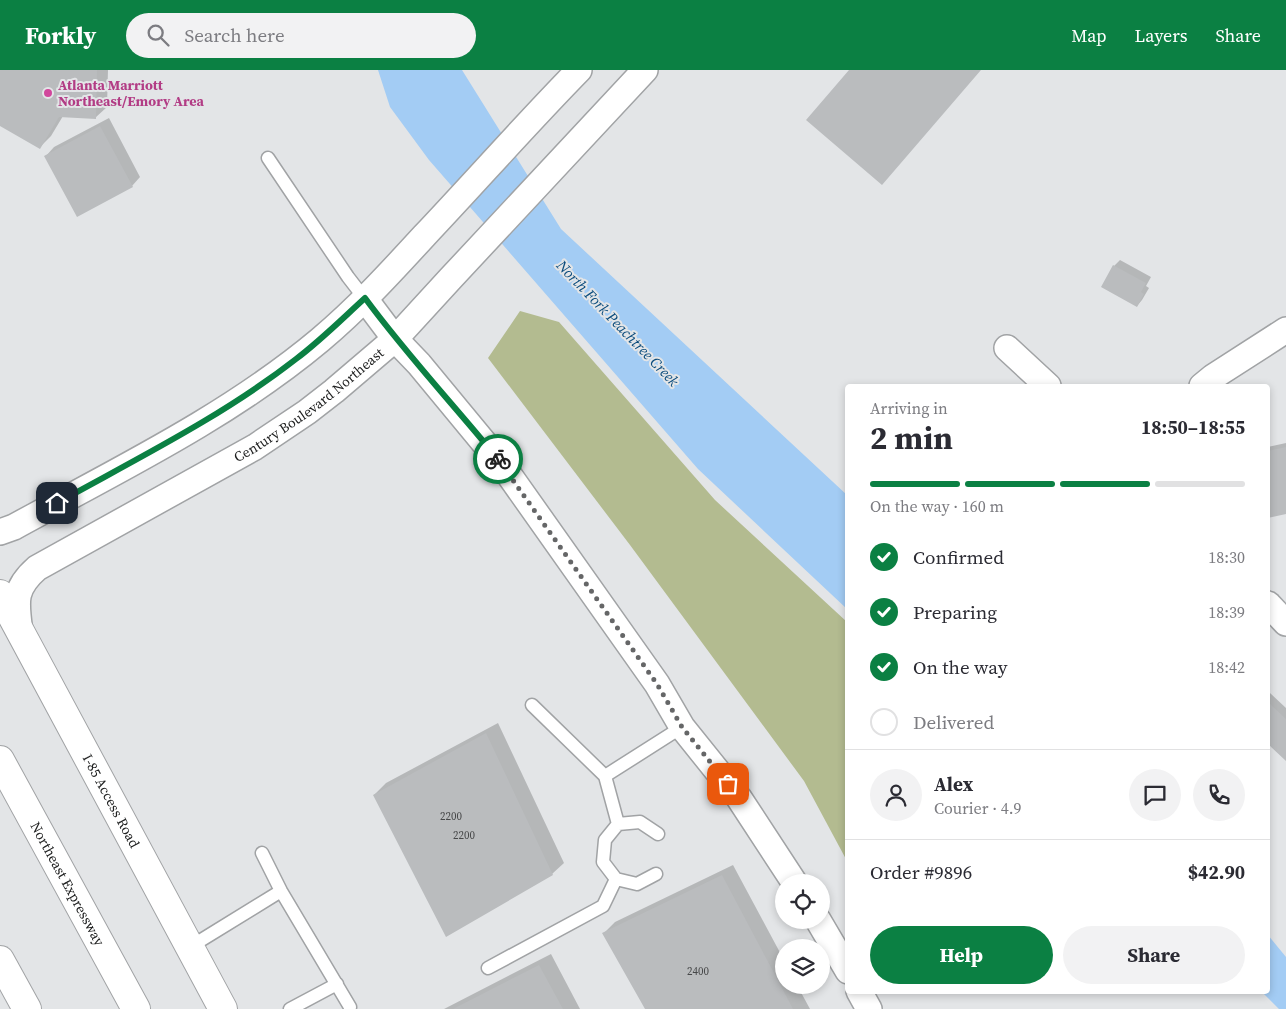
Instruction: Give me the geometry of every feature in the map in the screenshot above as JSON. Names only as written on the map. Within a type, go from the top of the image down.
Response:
[{"type":"main road","name":"I-85 Access Road","points":[[0,594],[223,1009]]},
{"type":"main road","name":"Northeast Expressway","points":[[0,760],[136,1009]]},
{"type":"main road","points":[[0,960],[27,1009]]},
{"type":"street","name":"Century Boulevard Northeast","points":[[20,632],[17,611],[18,596],[21,585],[37,568],[255,447],[327,396],[395,339],[583,135],[646,70]]},
{"type":"street","points":[[0,532],[14,527],[209,419],[296,359],[321,339],[381,284],[573,77]]},
{"type":"street","points":[[365,298],[395,339],[500,462],[657,684],[682,727],[739,798],[789,874]]},
{"type":"street","points":[[1204,384],[1286,330]]},
{"type":"street","points":[[1006,348],[1046,384]]},
{"type":"street","points":[[1270,606],[1286,623]]},
{"type":"street","points":[[823,929],[845,966]]},
{"type":"street","points":[[861,994],[870,1009]]},
{"type":"lane","points":[[268,158],[348,277],[365,298]]},
{"type":"lane","points":[[532,705],[605,776],[618,824]]},
{"type":"lane","points":[[605,776],[682,727]]},
{"type":"lane","points":[[656,874],[637,884],[616,879],[603,862],[605,840],[618,824],[640,822],[658,834]]},
{"type":"lane","points":[[262,853],[281,892],[350,1007]]},
{"type":"lane","points":[[488,968],[604,906],[616,879]]},
{"type":"lane","points":[[190,947],[281,892]]},
{"type":"lane","points":[[290,1009],[337,984]]},
{"type":"green space","points":[[520,311],[559,322],[715,500],[845,620],[845,857],[804,781],[630,545],[488,358]]},
{"type":"water","name":"North Fork Peachtree Creek","points":[[378,70],[462,70],[561,229],[845,493],[845,607],[698,469],[429,160],[390,107]]},
{"type":"water","points":[[1270,937],[1286,957],[1286,1009],[1279,1009],[1264,994],[1270,994]]},
{"type":"building","name":"Atlanta Marriott Northeast/Emory Area","points":[[0,70],[97,70],[96,119],[59,117],[40,149],[0,126]]},
{"type":"building","points":[[849,70],[981,70],[882,185],[806,120]]},
{"type":"building","points":[[100,126],[133,187],[77,217],[44,156]]},
{"type":"building","points":[[1113,265],[1146,283],[1141,292],[1144,294],[1137,307],[1101,287]]},
{"type":"building","points":[[1286,447],[1286,514],[1270,518],[1270,451]]},
{"type":"building","points":[[1270,704],[1286,719],[1286,761],[1270,746]]},
{"type":"building","points":[[486,733],[553,875],[446,937],[373,795]]},
{"type":"building","points":[[722,875],[775,975],[775,994],[785,994],[793,1009],[645,1009],[602,933]]},
{"type":"building","points":[[539,965],[563,1009],[453,1009]]},
{"type":"way so far","points":[[498,459],[657,684],[682,727],[728,784]]},
{"type":"place","name":"Atlanta Marriott Northeast/Emory Area","points":[[48,93]]},
{"type":"route","points":[[57,503],[209,419],[238,400],[321,339],[365,298],[395,339],[419,364],[498,459]]}]
